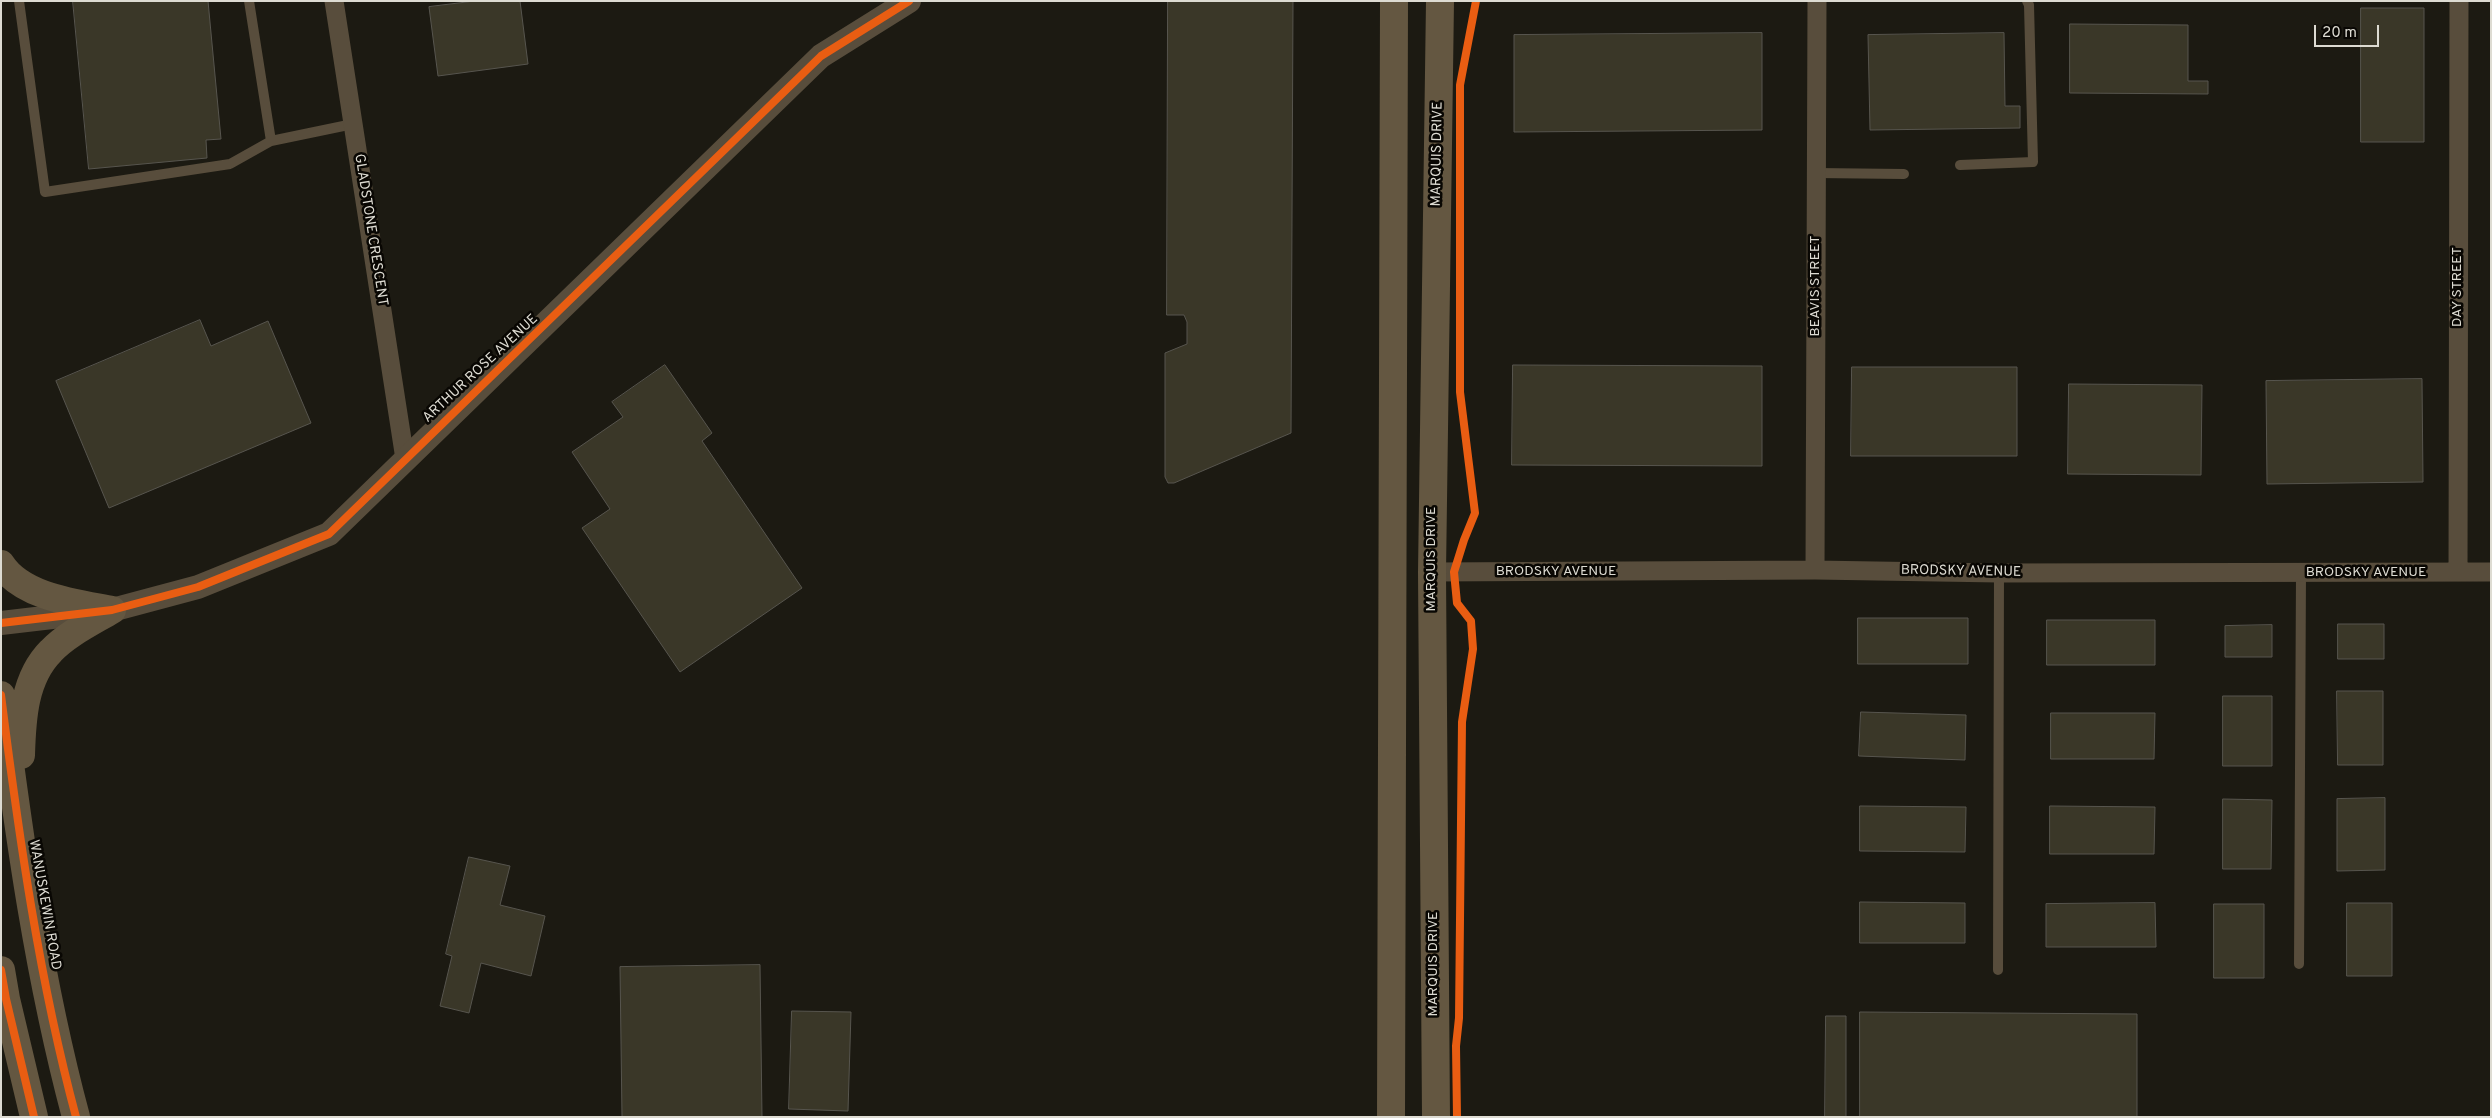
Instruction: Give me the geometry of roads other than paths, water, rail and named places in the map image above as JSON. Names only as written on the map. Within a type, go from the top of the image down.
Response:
[{"type":"main road","points":[[1391,1117],[1394,1]]},
{"type":"main road","name":"MARQUIS DRIVE","points":[[1436,1117],[1432,572],[1440,1]]},
{"type":"main road","points":[[1,564],[6,571],[39,594],[112,610]]},
{"type":"main road","points":[[19,839],[24,706],[32,681],[52,650],[112,610]]},
{"type":"main road","name":"WANUSKEWIN ROAD","points":[[1,695],[19,839],[64,1071],[76,1117]]},
{"type":"main road","points":[[1,970],[10,1017],[34,1117]]},
{"type":"street","name":"GLADSTONE CRESCENT","points":[[334,1],[405,459]]},
{"type":"street","name":"ARTHUR ROSE AVENUE","points":[[1,623],[112,610],[198,587],[330,534],[405,459],[583,290],[821,56],[909,1]]},
{"type":"street","name":"BEAVIS STREET","points":[[1815,570],[1817,1]]},
{"type":"street","name":"DAY STREET","points":[[2458,572],[2459,1]]},
{"type":"street","name":"BRODSKY AVENUE","points":[[1432,572],[1815,570],[1999,573],[2491,572]]},
{"type":"lane","points":[[19,1],[45,192],[230,164],[271,141],[353,124]]},
{"type":"lane","points":[[249,1],[271,141]]},
{"type":"lane","points":[[1960,165],[2033,162],[2027,1]]},
{"type":"lane","points":[[1816,174],[1904,174]]},
{"type":"lane","points":[[1998,970],[1999,573]]},
{"type":"lane","points":[[2299,964],[2301,573]]}]
